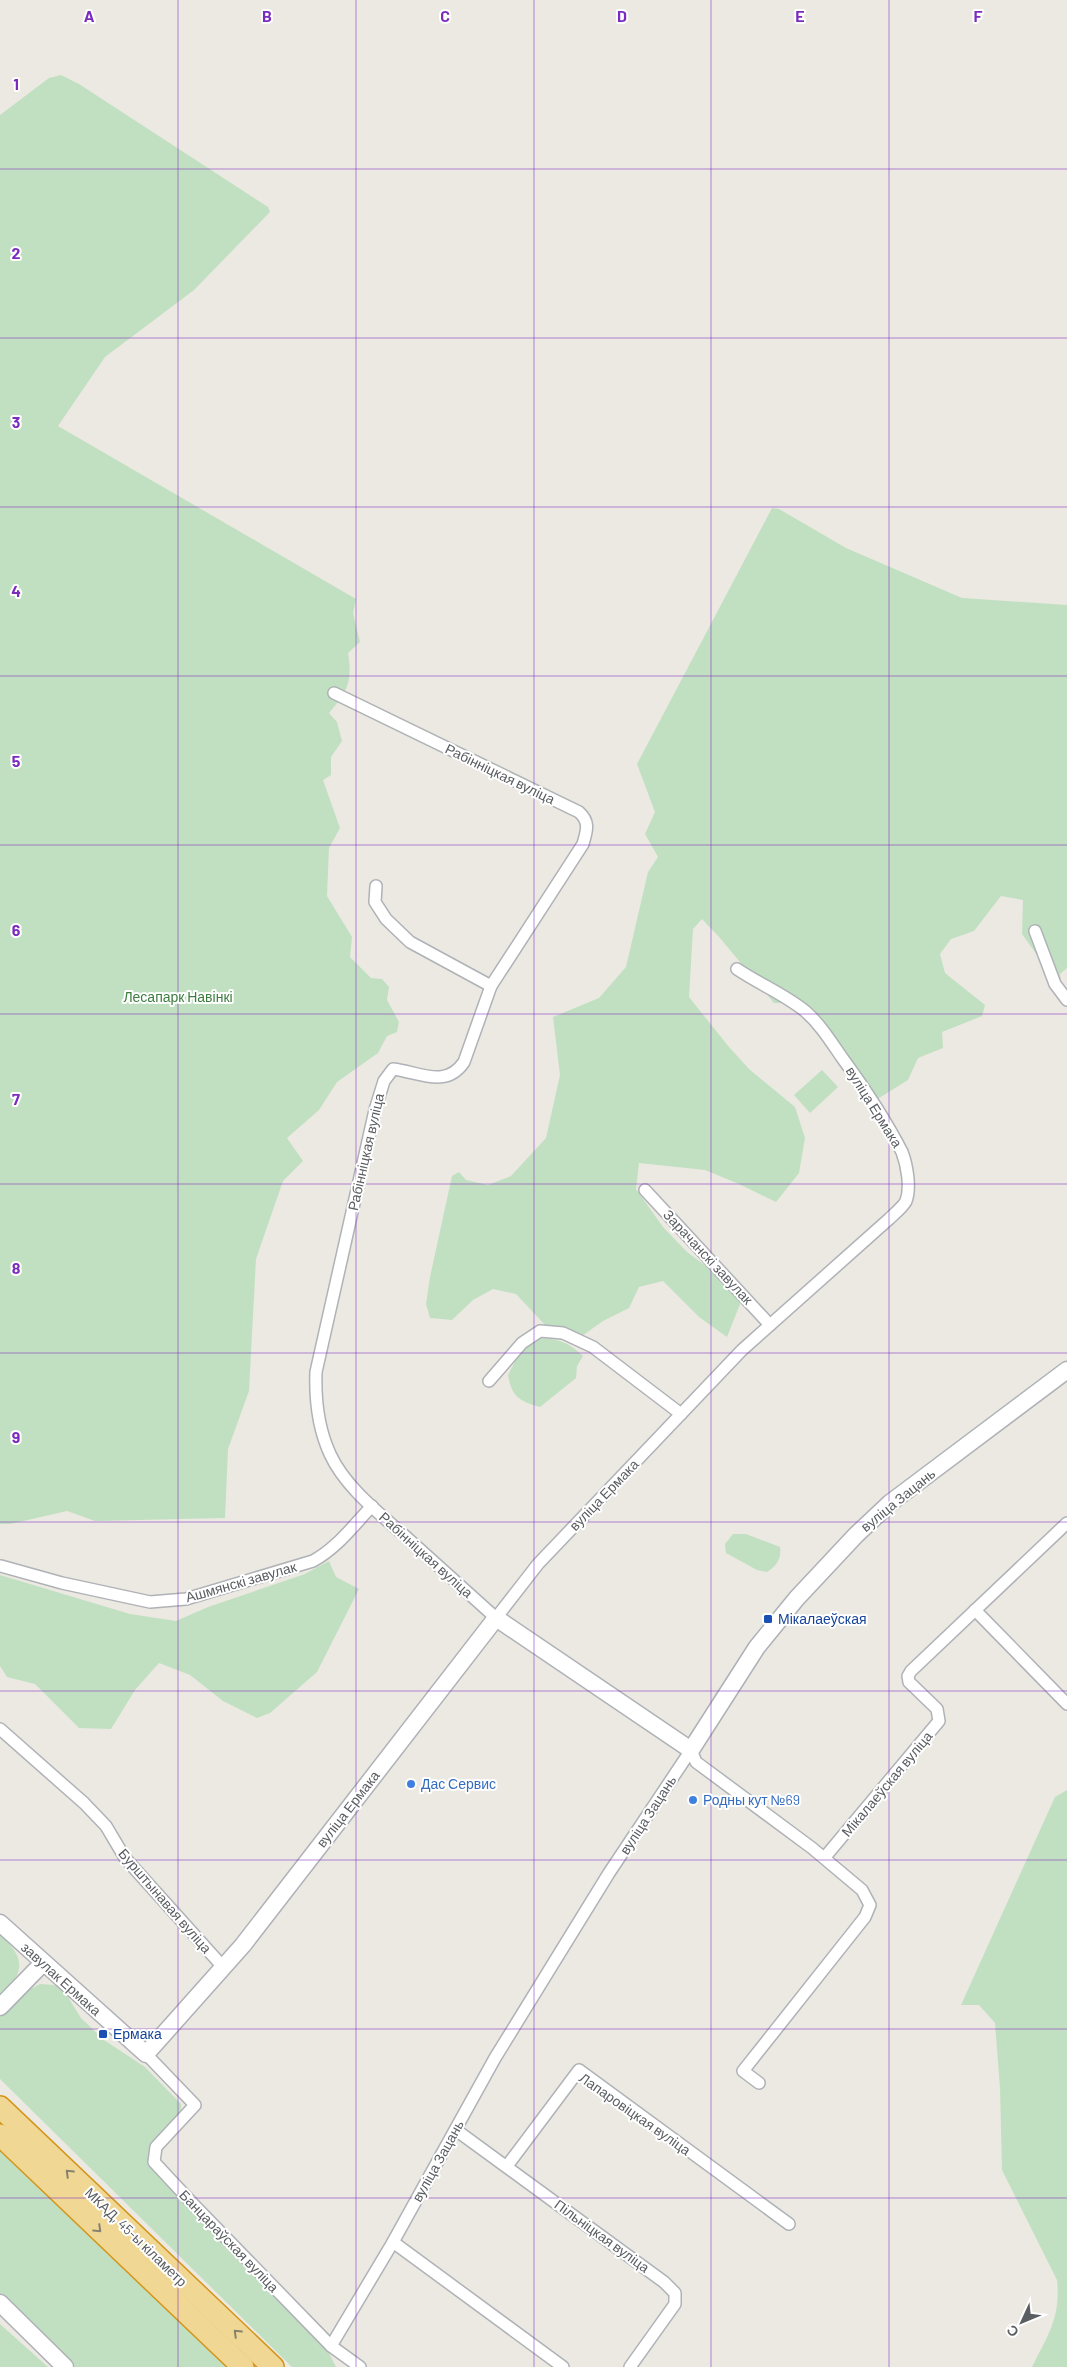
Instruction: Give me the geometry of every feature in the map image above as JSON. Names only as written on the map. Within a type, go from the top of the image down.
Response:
[{"type":"highway","name":"МКАД, 45-ы кіламетр","points":[[0,2107],[273,2367]]},
{"type":"highway","name":"МКАД, 45-ы кіламетр","points":[[0,2135],[243,2367]]},
{"type":"street","name":"Рабінніцкая вуліца","points":[[334,693],[579,812],[586,818],[588,826],[583,844],[491,986],[464,1062],[458,1072],[443,1078],[435,1078],[393,1069],[384,1081],[375,1110],[316,1372],[315,1385],[319,1419],[331,1456],[345,1477],[372,1506],[496,1618]]},
{"type":"street","points":[[376,886],[374,902],[386,919],[410,942],[491,986]]},
{"type":"street","points":[[1035,931],[1056,984],[1067,1000]]},
{"type":"street","name":"вуліца Ермака","points":[[146,2054],[224,1968],[538,1564],[742,1350],[889,1219],[905,1202],[908,1189],[905,1159],[873,1101],[821,1028],[804,1011],[781,994],[754,981],[737,968]]},
{"type":"street","name":"Зарачанскі завулак","points":[[645,1190],[770,1325]]},
{"type":"street","points":[[489,1381],[522,1343],[540,1331],[563,1333],[593,1347],[681,1414]]},
{"type":"street","name":"вуліца Зацань","points":[[331,2346],[393,2242],[495,2058],[609,1873],[691,1750],[757,1646],[797,1598],[856,1535],[890,1503],[1067,1370]]},
{"type":"street","name":"Ашмянскі завулак","points":[[1,1566],[62,1583],[150,1602],[186,1599],[313,1561],[339,1542],[372,1506]]},
{"type":"street","points":[[1067,1523],[975,1610],[1067,1704]]},
{"type":"street","name":"Мікалаеўская вуліца","points":[[825,1857],[939,1721],[938,1709],[910,1684],[908,1676],[913,1668],[975,1610]]},
{"type":"street","points":[[496,1618],[691,1750],[696,1762],[825,1857],[865,1894],[869,1908],[859,1924],[744,2070],[759,2083]]},
{"type":"street","name":"Бурштынавая вуліца","points":[[0,1729],[84,1803],[106,1826],[125,1858],[224,1968]]},
{"type":"street","name":"завулак Ермака","points":[[0,1923],[146,2054]]},
{"type":"street","points":[[0,2007],[43,1962]]},
{"type":"street","name":"Банцараўская вуліца","points":[[146,2054],[196,2105],[156,2147],[154,2162],[331,2346],[360,2367]]},
{"type":"street","name":"Лапаровіцкая вуліца","points":[[507,2166],[579,2070],[788,2224]]},
{"type":"street","name":"Пільніцкая вуліца","points":[[456,2130],[664,2282],[674,2293],[675,2304],[630,2367]]},
{"type":"street","points":[[393,2242],[562,2367]]},
{"type":"street","points":[[0,2303],[65,2367]]},
{"type":"green space","name":"Лесапарк Навінкі","points":[[61,75],[79,84],[268,207],[270,212],[194,290],[105,357],[58,426],[356,599],[353,613],[360,642],[348,653],[350,672],[347,686],[329,713],[337,722],[342,741],[331,757],[331,775],[323,780],[340,828],[329,848],[327,896],[352,937],[350,957],[371,978],[382,979],[389,987],[387,1000],[399,1022],[397,1032],[387,1036],[378,1053],[337,1082],[319,1110],[287,1138],[303,1161],[283,1181],[256,1259],[249,1391],[228,1449],[225,1518],[95,1521],[67,1511],[10,1524],[0,1524],[0,115],[49,78]]},
{"type":"green space","points":[[772,508],[779,509],[846,548],[962,598],[1067,605],[1067,968],[1060,974],[1062,990],[1022,934],[1023,900],[1001,896],[974,931],[951,939],[940,954],[945,973],[985,1005],[982,1016],[942,1032],[943,1048],[918,1058],[908,1080],[871,1103],[831,1031],[804,1003],[774,1003],[702,919],[693,929],[689,997],[749,1069],[795,1107],[805,1138],[799,1173],[776,1202],[705,1170],[639,1163],[636,1189],[663,1227],[687,1252],[718,1275],[742,1299],[727,1337],[699,1317],[663,1281],[639,1287],[629,1308],[603,1321],[582,1336],[545,1325],[516,1294],[493,1289],[473,1300],[452,1320],[430,1318],[426,1304],[430,1277],[452,1176],[459,1172],[466,1180],[488,1185],[511,1176],[546,1138],[560,1075],[553,1017],[599,998],[626,967],[648,872],[658,857],[645,834],[655,812],[637,764]]},
{"type":"green space","points":[[822,1070],[838,1087],[810,1113],[794,1095]]},
{"type":"green space","points":[[538,1338],[563,1342],[573,1347],[583,1356],[577,1366],[576,1378],[540,1407],[527,1403],[514,1393],[508,1375],[521,1350]]},
{"type":"green space","points":[[733,1534],[746,1534],[780,1547],[778,1562],[767,1572],[757,1570],[726,1553],[725,1544]]},
{"type":"green space","points":[[329,1561],[336,1577],[359,1589],[317,1672],[270,1713],[257,1718],[223,1701],[190,1675],[159,1663],[135,1690],[111,1729],[79,1728],[35,1684],[7,1677],[0,1666],[0,1575],[130,1614],[176,1621],[208,1607],[305,1574]]},
{"type":"green space","points":[[1067,1790],[1067,2367],[1032,2367],[1048,2335],[1055,2315],[1058,2293],[1057,2280],[1002,2170],[1000,2088],[995,2023],[979,2005],[961,2005],[1055,1797]]},
{"type":"green space","points":[[0,1935],[15,1952],[19,1960],[19,1967],[13,1982],[0,1999]]},
{"type":"green space","points":[[40,1984],[59,1987],[66,1994],[81,2018],[104,2040],[145,2067],[181,2104],[181,2111],[177,2117],[150,2147],[148,2161],[150,2167],[328,2351],[336,2367],[292,2367],[0,2079],[0,2017],[28,1990]]},
{"type":"green space","points":[[0,2147],[229,2367],[73,2367],[50,2348],[0,2296]]},
{"type":"green space","points":[[0,2324],[48,2367],[0,2367]]},
{"type":"place","name":"Мікалаеўская","points":[[768,1619]]},
{"type":"place","name":"Дас Сервис","points":[[411,1784]]},
{"type":"place","name":"Родны кут №69","points":[[693,1800]]},
{"type":"place","name":"Ермака","points":[[103,2034]]}]
